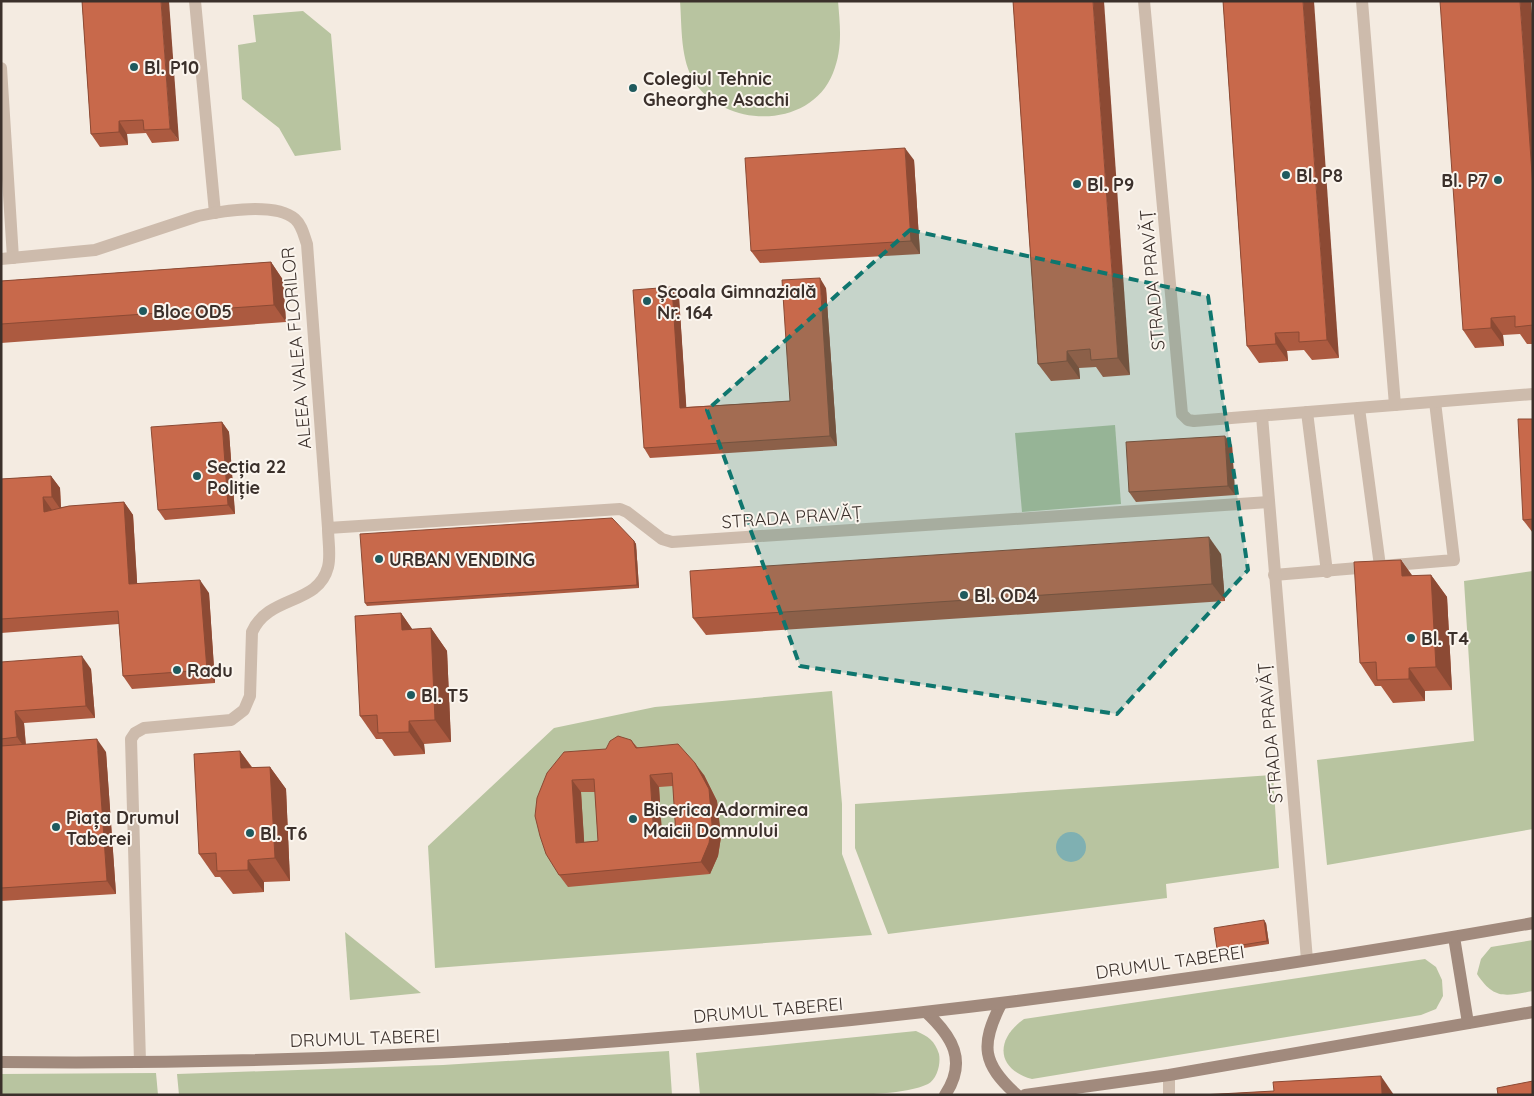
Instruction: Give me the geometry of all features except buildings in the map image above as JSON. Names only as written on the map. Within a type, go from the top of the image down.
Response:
[{"type":"main road","name":"DRUMUL TABEREI","points":[[1,1062],[140,1062],[495,1050],[683,1036],[1000,1004],[1307,960],[1533,923]]},
{"type":"main road","points":[[1454,937],[1468,1023]]},
{"type":"main road","points":[[1000,1004],[986,1038],[987,1053],[991,1067],[1001,1081],[1017,1095]]},
{"type":"main road","points":[[926,1012],[943,1028],[952,1041],[956,1057],[954,1074],[945,1095]]},
{"type":"main road","points":[[1025,1095],[1169,1075],[1533,1012]]},
{"type":"street","points":[[195,1],[215,213]]},
{"type":"street","name":"STRADA PRAVĂȚ","points":[[1144,1],[1182,414],[1188,420],[1194,422],[1533,394]]},
{"type":"street","points":[[1362,1],[1395,405]]},
{"type":"street","name":"ALEEA VALEA FLORILOR","points":[[1,68],[7,259],[95,250],[215,213],[263,210],[279,212],[295,219],[301,228],[307,244],[329,560],[320,582],[303,596],[266,612],[256,623],[252,632],[250,696],[244,710],[231,720],[144,728],[135,733],[131,739],[140,1062]]},
{"type":"street","points":[[1274,575],[1454,560],[1435,402]]},
{"type":"street","points":[[1359,408],[1380,566]]},
{"type":"street","points":[[1307,412],[1327,572]]},
{"type":"street","name":"STRADA PRAVĂȚ","points":[[1262,416],[1307,960]]},
{"type":"street","name":"STRADA PRAVĂȚ","points":[[328,528],[620,509],[627,512],[662,539],[672,542],[1269,502]]},
{"type":"street","points":[[1169,1075],[1169,1095]]},
{"type":"highlighted area","points":[[910,230],[1208,296],[1248,570],[1117,714],[800,666],[707,410]]},
{"type":"green space","points":[[680,1],[838,1],[840,46],[833,73],[822,91],[807,105],[788,113],[768,116],[747,115],[727,109],[709,98],[695,83],[690,74],[684,54]]},
{"type":"green space","points":[[303,11],[331,34],[341,150],[295,156],[279,128],[242,99],[238,45],[256,42],[253,15]]},
{"type":"green space","points":[[1115,425],[1121,504],[1022,512],[1015,433]]},
{"type":"green space","points":[[1533,571],[1533,829],[1327,865],[1317,760],[1474,741],[1464,581]]},
{"type":"green space","points":[[832,691],[842,804],[842,854],[872,935],[435,968],[428,846],[554,728],[655,707]]},
{"type":"green space","points":[[1273,775],[1279,868],[1166,884],[1167,898],[888,934],[855,848],[855,804]]},
{"type":"green space","points":[[345,932],[421,993],[350,1000]]},
{"type":"green space","points":[[1533,940],[1533,991],[1507,995],[1501,994],[1489,988],[1477,974],[1481,959],[1491,947]]},
{"type":"green space","points":[[1425,959],[1436,967],[1442,980],[1443,996],[1436,1009],[1421,1015],[1032,1079],[1011,1068],[1006,1061],[1004,1053],[1004,1044],[1008,1035],[1024,1019]]},
{"type":"green space","points":[[916,1031],[933,1042],[939,1054],[939,1067],[934,1079],[928,1084],[917,1088],[890,1093],[859,1095],[700,1095],[696,1053]]},
{"type":"green space","points":[[669,1051],[672,1095],[179,1095],[177,1074],[443,1065]]},
{"type":"green space","points":[[156,1073],[158,1095],[1,1095],[1,1074]]},
{"type":"water","points":[[1071,832],[1077,833],[1085,841],[1085,853],[1077,861],[1071,862],[1065,861],[1057,853],[1056,847],[1057,841],[1065,833]]},
{"type":"place","name":"Bl. P10","points":[[134,67]]},
{"type":"place","name":"Colegiul Tehnic Gheorghe Asachi","points":[[633,88]]},
{"type":"place","name":"Bl. P8","points":[[1286,175]]},
{"type":"place","name":"Bl. P7","points":[[1498,180]]},
{"type":"place","name":"Bl. P9","points":[[1077,184]]},
{"type":"place","name":"Școala Gimnazială Nr. 164","points":[[647,301]]},
{"type":"place","name":"Bloc OD5","points":[[143,311]]},
{"type":"place","name":"Secția 22 Poliție","points":[[197,476]]},
{"type":"place","name":"URBAN VENDING","points":[[379,559]]},
{"type":"place","name":"Bl. OD4","points":[[964,595]]},
{"type":"place","name":"Bl. T4","points":[[1411,638]]},
{"type":"place","name":"Radu","points":[[177,670]]},
{"type":"place","name":"Bl. T5","points":[[411,695]]},
{"type":"place","name":"Biserica Adormirea Maicii Domnului","points":[[633,819]]},
{"type":"place","name":"Piața Drumul Taberei","points":[[56,827]]},
{"type":"place","name":"Bl. T6","points":[[250,833]]}]
